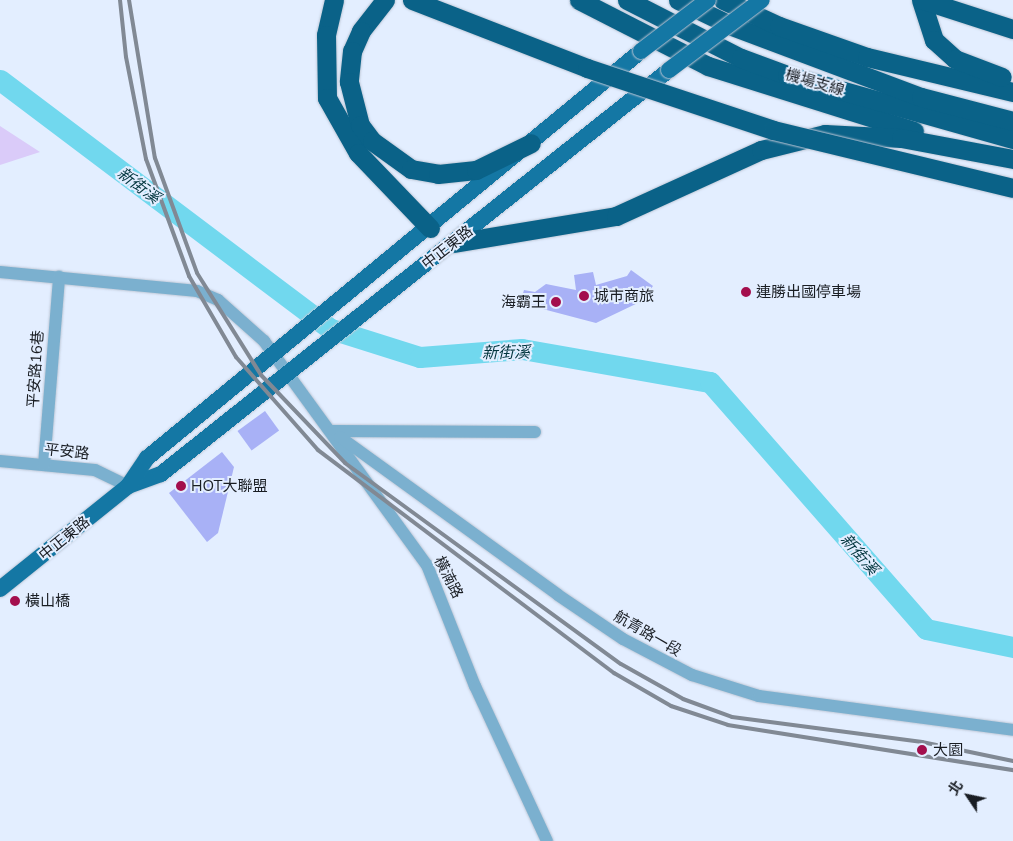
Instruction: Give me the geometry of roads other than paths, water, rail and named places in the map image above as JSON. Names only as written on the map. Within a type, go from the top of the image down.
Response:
[{"type":"highway","points":[[334,0],[326,35],[327,98],[358,153],[430,228]]},
{"type":"highway","points":[[385,0],[361,31],[352,51],[349,82],[360,125],[372,141],[411,169],[438,174],[476,170],[531,143]]},
{"type":"highway","points":[[412,0],[587,68],[755,124],[875,158],[1013,188]]},
{"type":"highway","points":[[579,0],[708,66],[1005,157]]},
{"type":"highway","name":"機場支線","points":[[627,0],[778,72],[1013,139]]},
{"type":"highway","name":"機場支線","points":[[678,0],[732,26],[921,97],[1013,121]]},
{"type":"highway","points":[[723,0],[779,26],[867,57],[1013,92]]},
{"type":"highway","points":[[922,0],[1013,29]]},
{"type":"highway","points":[[922,0],[934,40],[955,59],[1013,80]]},
{"type":"highway","points":[[450,245],[616,216],[761,150],[825,134],[901,138],[1005,157]]},
{"type":"main road","name":"中正東路","points":[[0,589],[128,486],[147,458],[430,228],[641,51],[708,0]]},
{"type":"main road","name":"中正東路","points":[[128,486],[161,474],[669,70],[762,0]]},
{"type":"main road","points":[[430,228],[450,245]]},
{"type":"street","name":"橫湳路","points":[[0,272],[208,294],[274,354],[329,427],[427,565],[475,686],[547,841]]},
{"type":"street","name":"平安路16巷","points":[[44,465],[59,277]]},
{"type":"street","points":[[329,427],[535,432]]},
{"type":"street","name":"航青路一段","points":[[329,427],[558,595],[623,639],[692,675],[769,698],[1013,730]]},
{"type":"street","name":"平安路","points":[[0,461],[95,470],[128,486]]},
{"type":"waterway","name":"新街溪","points":[[0,80],[331,329],[420,357],[522,349],[710,382],[926,629],[1013,647]]},
{"type":"railway","points":[[120,0],[126,57],[146,159],[189,276],[236,357],[318,450],[614,673],[671,706],[728,725],[1013,770]]},
{"type":"railway","points":[[129,0],[155,158],[197,273],[261,375],[345,463],[621,664],[683,699],[732,717],[922,742],[1013,761]]},
{"type":"place","name":"連勝出國停車場","points":[[746,292]]},
{"type":"place","name":"城市商旅","points":[[584,296]]},
{"type":"place","name":"海霸王","points":[[556,302]]},
{"type":"place","name":"HOT大聯盟","points":[[181,486]]},
{"type":"place","name":"橫山橋","points":[[15,601]]},
{"type":"place","name":"大園","points":[[922,750]]}]
